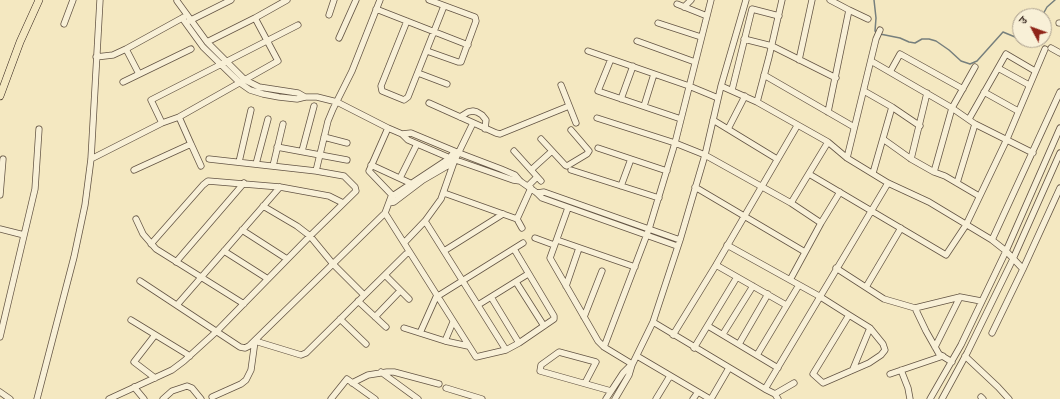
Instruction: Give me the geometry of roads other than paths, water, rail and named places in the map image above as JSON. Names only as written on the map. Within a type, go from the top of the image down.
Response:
[{"type":"main road","points":[[0,96],[20,42],[39,0]]},
{"type":"street","points":[[64,24],[73,0]]},
{"type":"street","points":[[38,399],[85,205],[91,159],[100,0]]},
{"type":"street","points":[[188,22],[231,0]]},
{"type":"street","points":[[207,42],[287,0]]},
{"type":"street","points":[[329,15],[334,0]]},
{"type":"street","points":[[339,38],[356,0]]},
{"type":"street","points":[[316,171],[328,121],[352,71],[380,0]]},
{"type":"street","points":[[427,51],[462,62],[476,21],[474,17],[429,0]]},
{"type":"street","points":[[684,7],[691,0]]},
{"type":"street","points":[[604,347],[650,229],[675,143],[711,0]]},
{"type":"street","points":[[615,399],[629,375],[632,365],[653,322],[680,240],[705,155],[721,86],[746,0]]},
{"type":"street","points":[[757,102],[772,46],[782,0]]},
{"type":"street","points":[[799,60],[812,0]]},
{"type":"street","points":[[830,0],[868,19]]},
{"type":"street","points":[[177,1],[197,40],[243,81],[259,87],[298,93],[305,97],[337,102],[402,134],[408,140],[453,160],[512,180],[520,181]]},
{"type":"street","points":[[677,4],[707,16]]},
{"type":"street","points":[[407,21],[381,88],[382,91],[404,100],[406,99],[418,73],[444,6]]},
{"type":"street","points":[[732,90],[752,8],[779,16]]},
{"type":"street","points":[[376,9],[468,45]]},
{"type":"street","points":[[828,112],[849,10]]},
{"type":"street","points":[[96,57],[113,55],[126,49],[184,16]]},
{"type":"street","points":[[91,159],[162,123],[179,117],[278,60],[255,18]]},
{"type":"street","points":[[188,22],[224,63]]},
{"type":"street","points":[[658,23],[701,37]]},
{"type":"street","points":[[162,123],[151,100],[298,25]]},
{"type":"street","points":[[847,158],[876,38],[880,30]]},
{"type":"street","points":[[744,39],[772,46],[836,78]]},
{"type":"street","points":[[637,40],[695,62]]},
{"type":"street","points":[[126,49],[139,74]]},
{"type":"street","points":[[123,82],[190,49]]},
{"type":"street","points":[[809,174],[946,255],[966,225],[1007,138],[1035,71],[1048,49],[1060,53]]},
{"type":"street","points":[[588,51],[689,86],[718,98]]},
{"type":"street","points":[[890,72],[900,54],[962,89]]},
{"type":"street","points":[[969,119],[1006,54],[1035,71]]},
{"type":"street","points":[[611,59],[598,91],[681,119]]},
{"type":"street","points":[[871,61],[952,108],[975,124],[1007,138],[1033,153]]},
{"type":"street","points":[[621,99],[633,66]]},
{"type":"street","points":[[934,172],[952,108],[975,67]]},
{"type":"street","points":[[998,68],[1029,85]]},
{"type":"street","points":[[418,73],[447,84]]},
{"type":"street","points":[[644,106],[654,74]]},
{"type":"street","points":[[764,75],[854,127]]},
{"type":"street","points":[[561,85],[576,123]]},
{"type":"street","points":[[721,86],[757,102],[797,126],[828,142],[847,158],[888,183],[929,202],[992,240],[1006,251],[1023,269]]},
{"type":"street","points":[[864,91],[892,107],[920,126]]},
{"type":"street","points":[[984,92],[1018,111]]},
{"type":"street","points":[[992,240],[1060,92]]},
{"type":"street","points":[[912,160],[927,93]]},
{"type":"street","points":[[728,129],[745,96]]},
{"type":"street","points":[[429,103],[485,129],[503,134],[569,106]]},
{"type":"street","points":[[302,151],[314,106]]},
{"type":"street","points":[[873,173],[892,107]]},
{"type":"street","points":[[239,162],[251,110]]},
{"type":"street","points":[[460,117],[468,112],[477,112],[486,120],[485,129]]},
{"type":"street","points":[[179,117],[201,166]]},
{"type":"street","points":[[597,118],[675,143],[705,155],[791,203],[821,223]]},
{"type":"street","points":[[256,164],[268,119]]},
{"type":"street","points":[[713,120],[777,159]]},
{"type":"street","points":[[404,243],[439,204],[444,193],[456,152],[473,123]]},
{"type":"street","points":[[273,166],[283,124]]},
{"type":"street","points":[[957,184],[975,124]]},
{"type":"street","points":[[673,335],[716,265],[797,126]]},
{"type":"street","points":[[388,128],[369,170],[371,174],[393,196]]},
{"type":"street","points":[[930,399],[961,345],[1006,251],[1023,209],[1060,128]]},
{"type":"street","points":[[0,336],[2,321],[36,189],[39,129]]},
{"type":"street","points":[[541,139],[566,166],[587,154],[588,149],[571,130]]},
{"type":"street","points":[[402,134],[411,133],[456,152],[501,168],[515,175],[520,181],[538,193],[542,198],[677,246]]},
{"type":"street","points":[[324,137],[347,143]]},
{"type":"street","points":[[883,139],[912,160],[945,176],[979,196]]},
{"type":"street","points":[[791,203],[828,142]]},
{"type":"street","points":[[134,170],[191,144]]},
{"type":"street","points":[[400,178],[417,144]]},
{"type":"street","points":[[277,147],[347,160]]},
{"type":"street","points":[[598,148],[667,171]]},
{"type":"street","points":[[531,170],[552,151]]},
{"type":"street","points":[[514,152],[539,179],[529,187],[517,220]]},
{"type":"street","points":[[942,399],[969,349],[1013,259],[1060,153]]},
{"type":"street","points":[[109,399],[172,370],[190,356],[217,331],[356,191],[355,187],[344,176],[316,171],[209,159]]},
{"type":"street","points":[[622,186],[631,159]]},
{"type":"street","points":[[0,195],[3,160]]},
{"type":"street","points":[[140,281],[242,347],[249,346],[385,213],[393,196],[410,183],[453,160]]},
{"type":"street","points":[[389,203],[394,202],[453,160]]},
{"type":"street","points":[[371,165],[410,183]]},
{"type":"street","points":[[571,170],[659,198]]},
{"type":"street","points":[[152,244],[205,183],[211,181],[280,187],[330,196],[343,203]]},
{"type":"street","points":[[176,262],[244,183]]},
{"type":"street","points":[[765,389],[819,296],[888,183]]},
{"type":"street","points":[[178,305],[280,187]]},
{"type":"street","points":[[695,187],[805,252]]},
{"type":"street","points":[[992,333],[1060,188]]},
{"type":"street","points":[[538,193],[544,192],[680,240]]},
{"type":"street","points":[[790,280],[821,223],[840,192]]},
{"type":"street","points":[[444,193],[517,220],[522,228]]},
{"type":"street","points":[[263,206],[297,226],[310,236],[333,264],[364,295]]},
{"type":"street","points":[[568,208],[550,258],[598,341],[604,347],[632,365]]},
{"type":"street","points":[[1023,209],[1034,214]]},
{"type":"street","points":[[385,213],[474,356],[477,358],[506,350],[553,320],[554,316],[514,249]]},
{"type":"street","points":[[444,251],[503,214]]},
{"type":"street","points":[[136,219],[143,234],[156,249],[244,304]]},
{"type":"street","points":[[425,221],[506,350]]},
{"type":"street","points":[[866,287],[901,228]]},
{"type":"street","points":[[0,229],[24,235]]},
{"type":"street","points":[[242,230],[287,259]]},
{"type":"street","points":[[535,238],[579,248],[635,267]]},
{"type":"street","points":[[420,333],[437,296],[523,243]]},
{"type":"street","points":[[727,245],[819,296],[870,328],[883,344],[885,350],[881,355],[869,363],[823,383],[813,374],[849,315]]},
{"type":"street","points":[[566,286],[579,248]]},
{"type":"street","points":[[224,251],[268,279]]},
{"type":"street","points":[[255,341],[301,355],[303,354],[406,254]]},
{"type":"street","points":[[716,265],[786,305]]},
{"type":"street","points":[[836,268],[884,299],[915,308],[960,297],[981,301]]},
{"type":"street","points":[[584,317],[602,271]]},
{"type":"street","points":[[478,305],[528,274]]},
{"type":"street","points":[[385,275],[409,299]]},
{"type":"street","points":[[694,348],[737,277]]},
{"type":"street","points":[[516,282],[544,326]]},
{"type":"street","points":[[757,355],[799,285]]},
{"type":"street","points":[[723,334],[753,286]]},
{"type":"street","points":[[375,316],[400,291]]},
{"type":"street","points":[[739,344],[768,294]]},
{"type":"street","points":[[492,297],[519,343]]},
{"type":"street","points":[[935,346],[960,297]]},
{"type":"street","points":[[358,301],[386,327]]},
{"type":"street","points":[[915,308],[939,354],[952,362]]},
{"type":"street","points":[[340,319],[366,344]]},
{"type":"street","points":[[131,320],[190,356]]},
{"type":"street","points":[[445,340],[453,322]]},
{"type":"street","points":[[653,322],[776,396],[794,383]]},
{"type":"street","points":[[708,326],[778,368]]},
{"type":"street","points":[[404,328],[468,346]]},
{"type":"street","points":[[853,369],[870,328]]},
{"type":"street","points":[[155,334],[134,362],[155,378]]},
{"type":"street","points":[[212,397],[241,384],[246,380],[251,370],[255,341]]},
{"type":"street","points":[[961,345],[969,349]]},
{"type":"street","points":[[586,383],[596,362],[559,352],[540,365],[540,371],[611,391]]},
{"type":"street","points":[[637,356],[710,399],[730,368]]},
{"type":"street","points":[[890,374],[943,356]]},
{"type":"street","points":[[965,356],[993,381],[1009,399]]},
{"type":"street","points":[[606,399],[623,373],[632,365]]},
{"type":"street","points":[[901,370],[908,388],[910,399]]},
{"type":"street","points":[[352,383],[368,375],[381,372],[394,372],[439,384]]},
{"type":"street","points":[[381,372],[418,399]]},
{"type":"street","points":[[656,399],[670,376]]},
{"type":"street","points":[[331,399],[345,380],[349,380],[375,399]]},
{"type":"street","points":[[163,399],[172,391],[187,386],[192,388],[201,399]]},
{"type":"street","points":[[134,388],[144,399]]},
{"type":"street","points":[[446,388],[482,399]]},
{"type":"street","points":[[0,392],[10,399]]},
{"type":"street","points":[[693,399],[698,392]]},
{"type":"waterway","points":[[874,0],[876,18],[875,31],[877,32]]},
{"type":"waterway","points":[[1046,8],[1055,0]]},
{"type":"waterway","points":[[880,34],[915,43],[922,39],[936,41],[961,61],[970,64],[977,61],[1003,32],[1012,36]]}]
